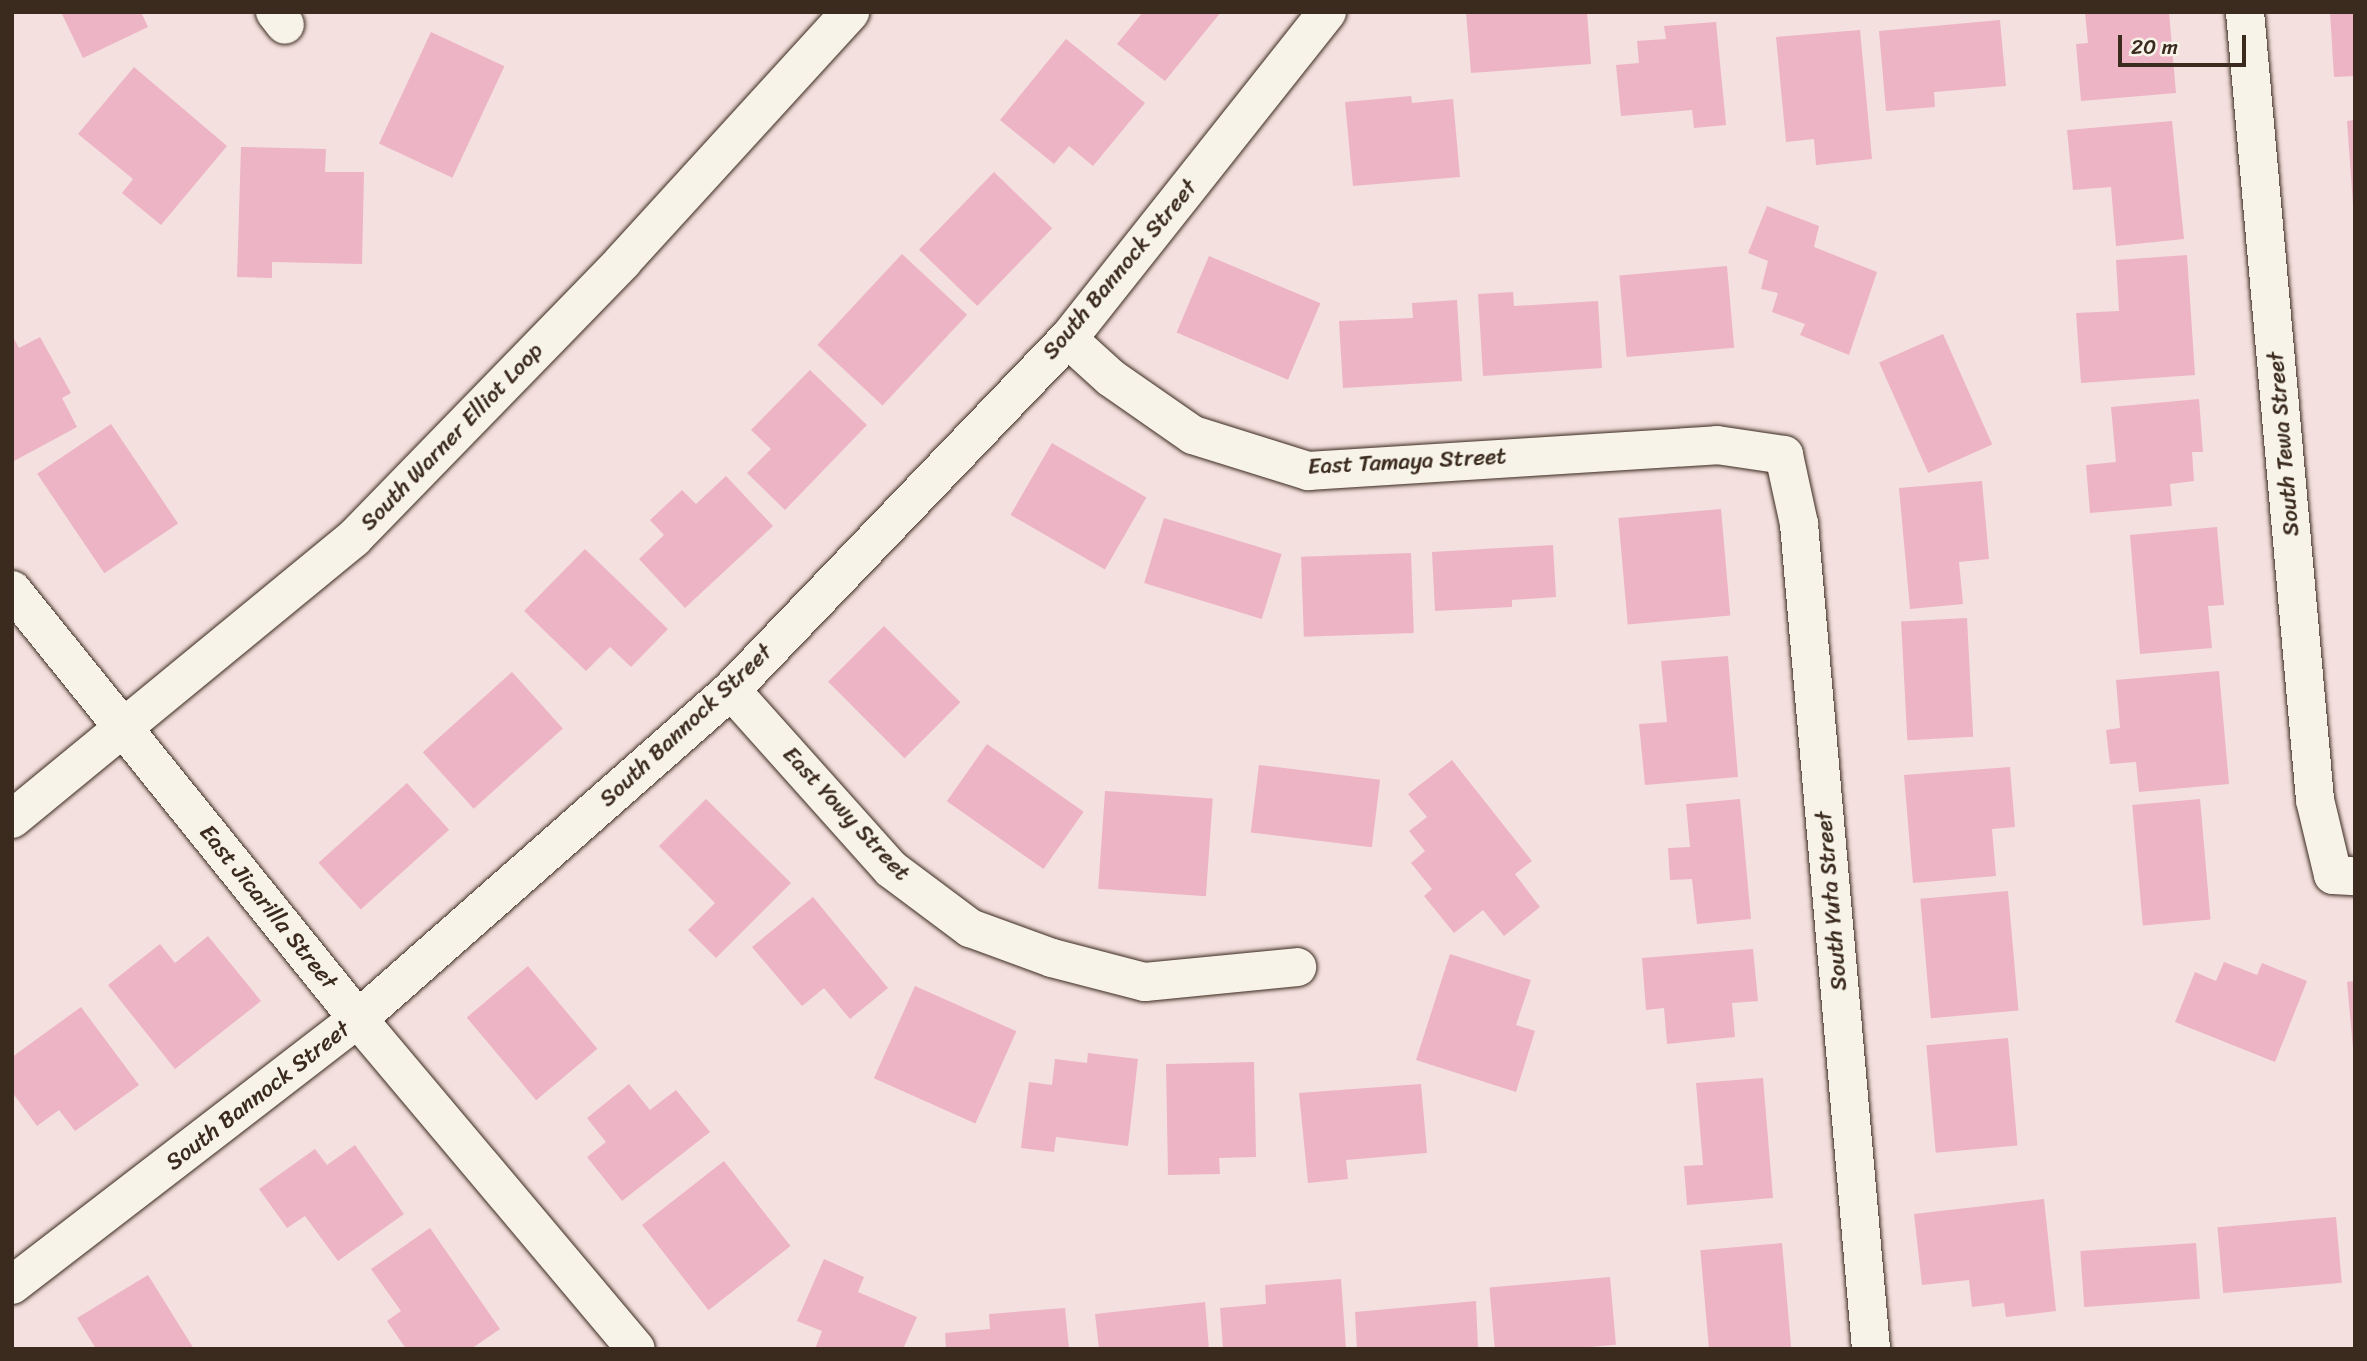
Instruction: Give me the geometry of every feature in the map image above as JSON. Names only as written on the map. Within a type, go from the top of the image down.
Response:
[{"type":"street","name":"South Warner Elliot Loop","points":[[12,818],[354,538],[623,261],[849,12]]},
{"type":"street","name":"South Bannock Street","points":[[12,1285],[358,1019],[731,691],[1068,339],[1327,12]]},
{"type":"street","name":"South Tewa Street","points":[[2245,12],[2315,800],[2344,875]]},
{"type":"street","name":"East Tamaya Street","points":[[1068,339],[1111,379],[1193,435],[1308,471],[1717,445],[1784,455]]},
{"type":"street","name":"South Yuta Street","points":[[1784,455],[1799,524],[1871,1349]]},
{"type":"street","name":"East Jicarilla Street","points":[[12,590],[358,1019],[636,1349]]},
{"type":"street","name":"East Yowy Street","points":[[731,691],[891,869],[970,928],[1052,958],[1145,982],[1297,967]]},
{"type":"building","points":[[61,12],[141,12],[148,27],[83,58]]},
{"type":"building","points":[[1143,12],[1221,12],[1165,81],[1117,44]]},
{"type":"building","points":[[1466,12],[1587,12],[1591,64],[1471,73]]},
{"type":"building","points":[[2085,12],[2169,12],[2176,93],[2081,101],[2076,44],[2088,43]]},
{"type":"building","points":[[2330,12],[2355,12],[2355,76],[2334,77]]},
{"type":"building","points":[[2000,20],[2006,86],[1934,92],[1935,107],[1886,111],[1879,31]]},
{"type":"building","points":[[1716,22],[1726,125],[1694,128],[1692,110],[1621,116],[1616,65],[1639,63],[1637,41],[1666,39],[1664,26]]},
{"type":"building","points":[[1860,30],[1872,159],[1816,165],[1814,139],[1786,142],[1776,37]]},
{"type":"building","points":[[431,32],[504,66],[452,178],[379,143]]},
{"type":"building","points":[[1066,39],[1145,103],[1093,166],[1069,146],[1054,164],[1000,120]]},
{"type":"building","points":[[134,67],[227,146],[161,225],[122,193],[133,179],[78,134]]},
{"type":"building","points":[[1411,96],[1412,103],[1453,99],[1460,177],[1353,186],[1345,102]]},
{"type":"building","points":[[2355,120],[2355,204],[2353,204],[2347,121]]},
{"type":"building","points":[[2172,121],[2184,239],[2116,246],[2111,187],[2073,190],[2067,130]]},
{"type":"building","points":[[241,147],[326,149],[325,172],[364,172],[362,264],[272,262],[272,278],[237,277]]},
{"type":"building","points":[[994,172],[1052,228],[977,306],[919,250]]},
{"type":"building","points":[[1767,206],[1819,226],[1814,247],[1877,272],[1849,355],[1800,335],[1805,324],[1772,312],[1778,293],[1761,289],[1768,261],[1748,253]]},
{"type":"building","points":[[902,254],[967,315],[883,405],[817,345]]},
{"type":"building","points":[[2187,255],[2195,375],[2081,383],[2076,313],[2119,311],[2116,260]]},
{"type":"building","points":[[1209,256],[1320,303],[1288,380],[1177,332]]},
{"type":"building","points":[[1727,266],[1734,348],[1627,357],[1619,275]]},
{"type":"building","points":[[1513,292],[1514,306],[1598,301],[1602,368],[1483,376],[1478,294]]},
{"type":"building","points":[[1457,300],[1462,381],[1343,388],[1339,321],[1413,318],[1412,303]]},
{"type":"building","points":[[1943,334],[1992,445],[1928,473],[1879,362]]},
{"type":"building","points":[[12,335],[19,348],[40,337],[71,393],[62,398],[77,427],[14,461]]},
{"type":"building","points":[[810,370],[867,425],[785,510],[747,473],[771,449],[751,430]]},
{"type":"building","points":[[2199,399],[2203,452],[2192,452],[2194,481],[2170,484],[2172,506],[2090,513],[2086,465],[2116,462],[2111,407]]},
{"type":"building","points":[[111,424],[178,523],[104,573],[37,474]]},
{"type":"building","points":[[1052,443],[1146,498],[1105,569],[1010,515]]},
{"type":"building","points":[[726,476],[773,526],[685,608],[639,559],[664,535],[650,520],[682,490],[696,504]]},
{"type":"building","points":[[1982,481],[1989,559],[1959,562],[1963,604],[1910,609],[1899,488]]},
{"type":"building","points":[[1721,509],[1730,616],[1628,625],[1618,518]]},
{"type":"building","points":[[1164,518],[1282,554],[1262,619],[1144,583]]},
{"type":"building","points":[[2217,527],[2224,605],[2208,606],[2212,648],[2140,654],[2130,535]]},
{"type":"building","points":[[1553,545],[1556,597],[1512,600],[1512,607],[1435,611],[1432,552]]},
{"type":"building","points":[[585,549],[668,629],[631,667],[610,647],[586,671],[524,611]]},
{"type":"building","points":[[1411,553],[1414,633],[1304,637],[1301,557]]},
{"type":"building","points":[[1967,618],[1973,737],[1907,740],[1901,621]]},
{"type":"building","points":[[884,626],[960,702],[905,758],[828,682]]},
{"type":"building","points":[[1728,656],[1738,777],[1645,785],[1639,724],[1667,722],[1661,661]]},
{"type":"building","points":[[2219,671],[2229,784],[2139,792],[2136,762],[2110,764],[2106,730],[2120,728],[2116,680]]},
{"type":"building","points":[[512,672],[563,728],[474,809],[423,752]]},
{"type":"building","points":[[987,744],[1084,812],[1044,869],[947,801]]},
{"type":"building","points":[[1452,760],[1532,861],[1515,874],[1540,907],[1504,936],[1483,910],[1454,933],[1424,896],[1432,889],[1411,863],[1425,851],[1409,831],[1427,817],[1408,794]]},
{"type":"building","points":[[1259,765],[1380,780],[1372,847],[1251,832]]},
{"type":"building","points":[[2010,767],[2015,827],[1992,829],[1996,876],[1913,883],[1904,775]]},
{"type":"building","points":[[407,783],[449,830],[361,909],[319,863]]},
{"type":"building","points":[[1105,791],[1213,799],[1206,896],[1098,889]]},
{"type":"building","points":[[706,799],[791,883],[716,958],[688,930],[715,903],[659,846]]},
{"type":"building","points":[[1740,799],[1751,919],[1697,924],[1692,879],[1670,880],[1668,848],[1690,847],[1686,804]]},
{"type":"building","points":[[2200,799],[2211,920],[2143,925],[2132,805]]},
{"type":"building","points":[[2008,891],[2018,1011],[1931,1018],[1920,899]]},
{"type":"building","points":[[813,897],[888,988],[850,1019],[824,988],[802,1006],[752,947]]},
{"type":"building","points":[[208,936],[261,1001],[175,1069],[108,985],[160,944],[175,963]]},
{"type":"building","points":[[1753,949],[1758,1001],[1732,1003],[1735,1037],[1667,1044],[1664,1008],[1646,1010],[1642,958]]},
{"type":"building","points":[[1450,954],[1531,980],[1516,1025],[1535,1031],[1516,1092],[1416,1060]]},
{"type":"building","points":[[2224,962],[2257,975],[2262,963],[2307,981],[2275,1062],[2175,1022],[2195,972],[2216,981]]},
{"type":"building","points":[[528,966],[597,1049],[536,1100],[467,1017]]},
{"type":"building","points":[[2355,981],[2355,1048],[2353,1048],[2347,982]]},
{"type":"building","points":[[915,986],[1016,1031],[975,1123],[874,1078]]},
{"type":"building","points":[[81,1007],[139,1085],[75,1131],[59,1110],[37,1126],[12,1092],[12,1057]]},
{"type":"building","points":[[2008,1038],[2017,1146],[1936,1153],[1926,1045]]},
{"type":"building","points":[[1088,1053],[1138,1059],[1128,1146],[1056,1137],[1054,1152],[1021,1148],[1029,1082],[1052,1085],[1055,1059],[1087,1063]]},
{"type":"building","points":[[1254,1062],[1256,1157],[1219,1158],[1220,1174],[1168,1175],[1166,1064]]},
{"type":"building","points":[[1763,1078],[1773,1198],[1687,1205],[1684,1166],[1703,1165],[1696,1083]]},
{"type":"building","points":[[629,1084],[650,1110],[676,1090],[710,1132],[622,1201],[587,1157],[606,1142],[587,1118]]},
{"type":"building","points":[[1421,1084],[1427,1153],[1346,1160],[1348,1179],[1308,1183],[1299,1093]]},
{"type":"building","points":[[355,1145],[404,1214],[338,1261],[305,1216],[287,1228],[259,1189],[315,1149],[327,1165]]},
{"type":"building","points":[[724,1161],[790,1246],[709,1310],[642,1225]]},
{"type":"building","points":[[2044,1199],[2056,1311],[2006,1317],[2004,1303],[1972,1307],[1969,1280],[1922,1285],[1914,1214]]},
{"type":"building","points":[[2336,1217],[2342,1283],[2223,1293],[2217,1227]]},
{"type":"building","points":[[430,1228],[500,1329],[471,1349],[406,1349],[387,1321],[401,1311],[371,1269]]},
{"type":"building","points":[[1782,1243],[1791,1349],[1709,1349],[1700,1250]]},
{"type":"building","points":[[2196,1243],[2200,1299],[2084,1307],[2080,1251]]},
{"type":"building","points":[[824,1259],[864,1277],[858,1292],[917,1317],[903,1349],[815,1349],[822,1331],[797,1321]]},
{"type":"building","points":[[148,1275],[194,1349],[96,1349],[77,1318]]},
{"type":"building","points":[[1610,1277],[1616,1345],[1567,1349],[1495,1349],[1489,1288]]},
{"type":"building","points":[[1341,1279],[1346,1349],[1223,1349],[1220,1308],[1266,1304],[1265,1285]]},
{"type":"building","points":[[1476,1301],[1478,1349],[1357,1349],[1355,1312]]},
{"type":"building","points":[[1205,1302],[1209,1349],[1099,1349],[1095,1314]]},
{"type":"building","points":[[1065,1308],[1069,1349],[946,1349],[945,1333],[990,1329],[989,1314]]}]
